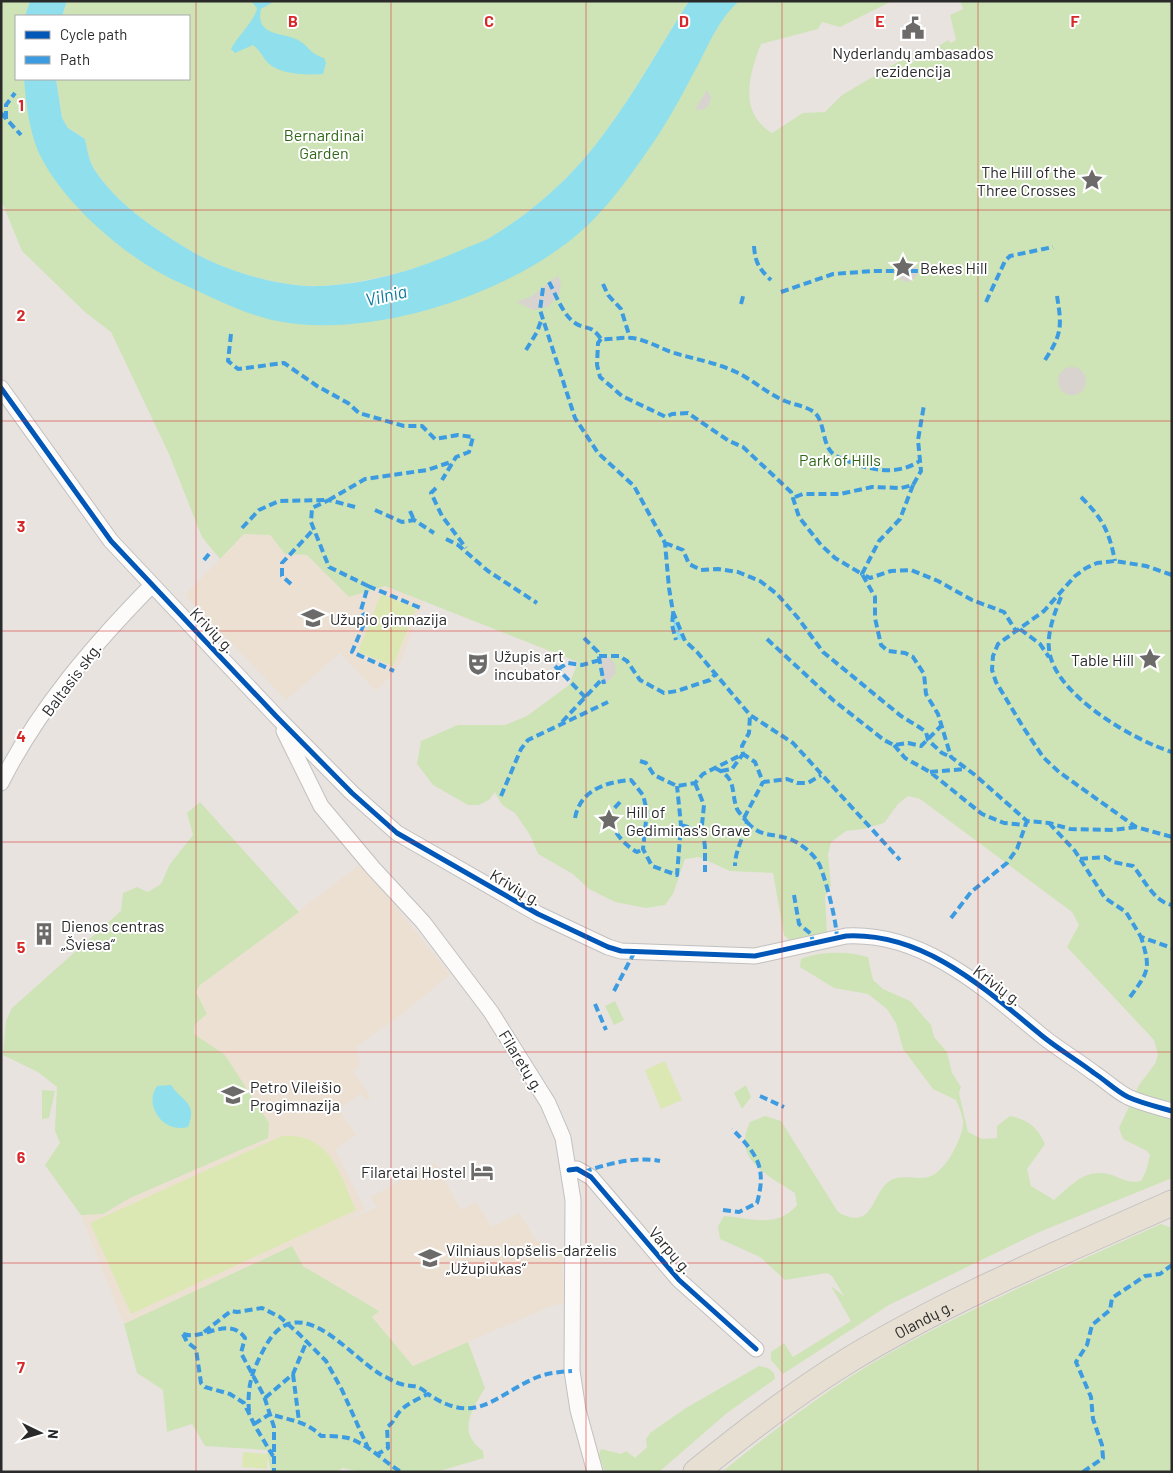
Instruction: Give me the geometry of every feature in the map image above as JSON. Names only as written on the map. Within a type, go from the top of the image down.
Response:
[{"type":"main road","name":"Olandų g.","points":[[696,1472],[797,1394],[849,1360],[898,1332],[1172,1203]]},
{"type":"street","name":"Krivių g.","points":[[1,388],[111,541],[328,769],[398,833],[538,914],[608,947],[634,952],[755,956],[829,939],[859,935],[894,940],[938,959],[976,981],[1042,1036],[1128,1097],[1172,1111]]},
{"type":"street","name":"Baltasis skg.","points":[[1,783],[20,751],[87,654],[152,585]]},
{"type":"street","name":"Filaretų g.","points":[[276,716],[321,806],[373,868],[428,927],[491,1012],[548,1103],[563,1138],[574,1200],[572,1370],[578,1410],[596,1472]]},
{"type":"street","points":[[310,784],[328,769]]},
{"type":"street","name":"Varpų g.","points":[[569,1170],[577,1169],[591,1177],[680,1280],[756,1349]]},
{"type":"shaded area","points":[[707,90],[711,97],[709,105],[703,110],[695,109]]},
{"type":"shaded area","points":[[907,262],[914,265],[917,272],[914,279],[907,282],[900,279],[897,272],[900,265]]},
{"type":"shaded area","points":[[558,275],[561,285],[559,294],[548,307],[533,310],[517,302],[532,296]]},
{"type":"shaded area","points":[[1072,367],[1082,371],[1086,381],[1082,391],[1072,395],[1062,391],[1058,381],[1062,371]]},
{"type":"shaded area","name":"Užupio gimnazija","points":[[244,534],[270,535],[285,554],[307,555],[349,597],[385,586],[424,602],[401,661],[390,677],[376,691],[340,653],[286,700],[185,595]]},
{"type":"shaded area","points":[[599,656],[609,657],[615,664],[616,673],[604,684]]},
{"type":"shaded area","name":"Petro Vileišio Progimnazija","points":[[361,864],[450,974],[405,1012],[356,1047],[360,1066],[353,1071],[371,1097],[366,1100],[361,1094],[339,1109],[356,1135],[335,1150],[365,1210],[337,1225],[377,1207],[370,1197],[435,1163],[461,1210],[476,1202],[492,1227],[519,1213],[537,1241],[562,1251],[564,1303],[551,1306],[413,1366],[371,1317],[379,1311],[303,1266],[161,1308],[124,1324],[81,1215],[45,1165],[60,1143],[196,992],[200,985]]},
{"type":"green space","name":"Park of Hills","points":[[1,1],[30,1],[25,15],[15,15],[15,80],[24,80],[28,112],[38,150],[222,302],[502,281],[550,253],[729,9],[739,1],[892,1],[840,27],[822,22],[818,29],[761,44],[750,80],[750,104],[754,115],[772,133],[803,113],[825,112],[842,95],[908,56],[912,63],[948,40],[951,43],[956,40],[950,15],[963,9],[960,1],[1172,1],[1172,1178],[1037,1233],[889,1305],[783,1374],[771,1360],[771,1352],[784,1343],[793,1357],[851,1321],[831,1286],[844,1296],[832,1276],[827,1273],[785,1280],[760,1257],[720,1239],[718,1226],[724,1216],[772,1220],[781,1217],[797,1205],[795,1193],[764,1173],[749,1157],[745,1147],[745,1135],[750,1122],[765,1116],[781,1121],[838,1212],[850,1217],[859,1217],[866,1214],[884,1185],[895,1178],[918,1178],[934,1175],[951,1156],[962,1132],[963,1125],[956,1100],[933,1089],[903,1049],[896,1023],[887,1009],[868,994],[834,988],[800,967],[801,959],[817,954],[834,953],[868,957],[873,980],[883,989],[910,1001],[931,1025],[934,1037],[947,1052],[952,1073],[961,1087],[959,1093],[968,1132],[982,1139],[997,1138],[997,1126],[1010,1116],[1027,1122],[1039,1133],[1045,1144],[1027,1169],[1031,1186],[1054,1200],[1075,1182],[1096,1173],[1105,1173],[1127,1181],[1141,1181],[1150,1155],[1147,1151],[1123,1139],[1119,1128],[1139,1085],[1155,1064],[1158,1055],[1154,1040],[1067,947],[1079,925],[1072,912],[920,799],[908,796],[898,804],[884,823],[863,829],[846,831],[831,842],[828,855],[831,886],[825,896],[827,934],[823,938],[789,940],[784,935],[773,873],[730,871],[699,857],[685,859],[673,894],[665,905],[646,908],[615,902],[589,889],[573,874],[538,854],[530,835],[515,813],[502,805],[495,792],[489,800],[479,805],[468,805],[433,785],[417,764],[421,741],[458,725],[505,725],[527,716],[569,685],[578,662],[385,586],[349,597],[307,555],[285,554],[270,535],[244,534],[220,559],[202,537],[169,454],[111,332],[86,313],[22,251],[1,200]]},
{"type":"green space","name":"Bernardinai Garden","points":[[67,1],[689,1],[634,90],[604,134],[571,173],[525,214],[477,245],[457,254],[386,276],[321,286],[305,286],[269,281],[233,270],[200,256],[160,232],[113,193],[92,166],[85,139],[68,128],[62,118],[56,80],[190,80],[190,15],[62,15]]},
{"type":"green space","points":[[381,594],[416,608],[393,666],[358,652]]},
{"type":"green space","points":[[200,802],[299,912],[200,985],[196,992],[207,1014],[195,1024],[194,1034],[225,1055],[269,1123],[268,1138],[130,1198],[103,1214],[81,1215],[45,1165],[60,1143],[55,1131],[57,1087],[38,1072],[3,1055],[6,1021],[12,1008],[121,911],[123,893],[137,887],[148,892],[161,884],[170,864],[193,835],[187,813]]},
{"type":"green space","points":[[615,1001],[624,1020],[614,1025],[605,1006]]},
{"type":"green space","points":[[665,1061],[682,1100],[661,1109],[645,1070]]},
{"type":"green space","points":[[746,1085],[751,1097],[742,1109],[734,1093]]},
{"type":"green space","points":[[42,1090],[55,1091],[49,1118],[42,1119]]},
{"type":"green space","points":[[282,1136],[299,1137],[312,1141],[322,1148],[338,1170],[356,1210],[131,1314],[90,1223]]},
{"type":"green space","points":[[1161,1224],[1172,1228],[1172,1472],[722,1472],[810,1404],[856,1373],[904,1345],[999,1297]]},
{"type":"green space","points":[[292,1246],[303,1266],[379,1311],[372,1317],[413,1366],[468,1342],[485,1388],[471,1413],[469,1429],[470,1436],[475,1444],[483,1451],[484,1458],[436,1472],[361,1472],[343,1468],[336,1472],[271,1472],[267,1450],[205,1446],[192,1424],[167,1432],[163,1390],[137,1373],[124,1324]]},
{"type":"green space","points":[[759,1366],[768,1368],[774,1373],[775,1379],[727,1413],[659,1472],[605,1472],[599,1455],[601,1449],[621,1454],[626,1451],[635,1458],[647,1447],[646,1439],[650,1433],[686,1408]]},
{"type":"green space","points":[[243,1452],[268,1454],[267,1469],[242,1467]]},
{"type":"water","points":[[30,1],[67,1],[62,15],[25,15]]},
{"type":"water","points":[[251,1],[275,1],[261,9],[260,18],[262,25],[272,32],[298,40],[324,58],[326,63],[323,74],[302,74],[280,70],[268,63],[253,45],[235,53],[231,49],[256,12],[257,8]]},
{"type":"water","name":"Vilnia","points":[[689,1],[739,1],[716,30],[667,121],[624,184],[588,225],[558,250],[522,272],[482,291],[440,306],[396,318],[352,324],[311,325],[272,320],[223,303],[157,271],[116,243],[62,190],[48,170],[32,134],[24,80],[56,80],[62,118],[68,128],[85,139],[94,169],[113,193],[160,232],[216,264],[269,281],[305,286],[340,285],[395,274],[449,255],[491,237],[515,222],[544,199],[571,173],[604,134],[634,90]]},
{"type":"water","points":[[171,1085],[190,1107],[191,1119],[188,1127],[179,1128],[171,1126],[158,1117],[154,1110],[153,1094],[157,1086]]},
{"type":"waterway","points":[[674,619],[680,638]]},
{"type":"marked path","points":[[6,119],[6,105],[15,93]]},
{"type":"marked path","points":[[1,113],[21,135]]},
{"type":"marked path","points":[[754,246],[758,265],[771,280]]},
{"type":"marked path","points":[[986,302],[1005,261],[1010,256],[1053,247]]},
{"type":"marked path","points":[[781,292],[833,274],[873,271],[921,271]]},
{"type":"marked path","points":[[549,282],[563,310],[571,319],[575,323],[591,329],[601,339],[637,339],[671,352],[720,366],[742,375],[779,398],[814,412],[821,423],[828,448],[838,457],[880,470],[901,469],[921,460]]},
{"type":"marked path","points":[[603,284],[608,295],[621,309],[630,338]]},
{"type":"marked path","points":[[543,288],[540,310],[575,418],[598,453],[634,486],[665,543],[673,612],[685,641],[697,652],[750,715],[793,743],[900,860]]},
{"type":"marked path","points":[[741,304],[744,293]]},
{"type":"marked path","points":[[1045,360],[1058,336],[1060,315],[1057,296]]},
{"type":"marked path","points":[[526,350],[537,332],[542,318]]},
{"type":"marked path","points":[[231,334],[228,361],[238,369],[284,363],[317,386],[348,403],[359,413],[404,426],[422,426],[435,439],[458,435],[473,437],[469,452],[456,457],[442,480]]},
{"type":"marked path","points":[[601,339],[598,343],[597,365],[600,377],[622,396],[666,417],[672,414],[688,413],[729,441],[743,447],[791,492],[799,517],[821,545],[835,558],[862,574],[875,597],[875,618],[881,645],[888,651],[905,653],[913,657],[924,674],[926,694],[938,714],[951,757],[975,775],[1027,821],[1049,823],[1070,829],[1113,830],[1136,827]]},
{"type":"marked path","points":[[795,497],[803,494],[840,494],[872,487],[901,488],[913,485],[921,471],[918,440],[924,405]]},
{"type":"marked path","points":[[242,528],[259,510],[279,501],[329,500],[365,479],[427,470],[451,462]]},
{"type":"marked path","points":[[913,485],[900,519],[879,541],[862,574],[870,578],[891,571],[911,570],[938,581],[972,600],[1004,612],[1016,631]]},
{"type":"marked path","points":[[436,488],[431,493],[442,516],[466,548]]},
{"type":"marked path","points":[[1081,497],[1095,512],[1104,526],[1115,561]]},
{"type":"marked path","points":[[355,507],[329,500],[312,508],[311,522],[329,567],[368,586],[361,610],[366,619],[352,652],[394,671]]},
{"type":"marked path","points":[[375,510],[402,522],[414,520],[434,533]]},
{"type":"marked path","points":[[410,511],[414,520]]},
{"type":"marked path","points":[[291,584],[282,576],[282,563],[314,529]]},
{"type":"marked path","points":[[446,539],[458,545],[488,571],[537,603]]},
{"type":"marked path","points":[[665,543],[683,550],[689,564],[701,570],[718,569],[738,572],[760,581],[777,594],[798,618],[823,652],[901,716],[926,732],[928,740],[942,753],[951,757]]},
{"type":"marked path","points":[[204,560],[209,554]]},
{"type":"marked path","points":[[1172,575],[1146,566],[1115,561],[1097,563],[1086,568],[1075,576],[1044,611],[998,644],[993,656],[992,670],[996,682],[1023,727],[1043,757],[1059,772],[1136,827],[1172,837]]},
{"type":"marked path","points":[[368,586],[423,609]]},
{"type":"marked path","points":[[1061,597],[1052,622],[1049,649],[1054,666],[1064,682],[1097,713],[1117,726],[1172,752]]},
{"type":"marked path","points":[[673,614],[672,625],[676,640]]},
{"type":"marked path","points":[[1020,629],[1040,644],[1049,657]]},
{"type":"marked path","points":[[584,638],[598,652],[604,684]]},
{"type":"marked path","points":[[767,639],[833,700],[884,740],[894,745],[908,743],[921,746],[941,726]]},
{"type":"marked path","points":[[599,656],[619,656],[627,661],[640,680],[664,693],[677,691],[710,680],[715,674]]},
{"type":"marked path","points":[[558,669],[568,663],[582,665],[600,660]]},
{"type":"marked path","points":[[555,666],[586,698]]},
{"type":"marked path","points":[[562,722],[603,678]]},
{"type":"marked path","points":[[501,796],[521,749],[528,740],[608,702]]},
{"type":"marked path","points":[[721,771],[732,769],[743,754],[742,746],[749,733],[750,715]]},
{"type":"marked path","points":[[894,745],[905,758],[930,772],[982,814],[1004,823],[1025,825]]},
{"type":"marked path","points":[[640,761],[646,763],[654,775],[677,786],[695,783],[703,774],[743,754],[755,762],[763,782],[787,779],[797,783],[808,783],[821,775]]},
{"type":"marked path","points":[[715,768],[727,776],[730,781],[737,809],[747,822],[736,854],[735,866]]},
{"type":"marked path","points":[[930,772],[966,769]]},
{"type":"marked path","points":[[575,818],[578,808],[588,794],[612,783],[631,780],[643,795],[647,811],[643,849],[652,866],[677,875],[681,825],[677,786]]},
{"type":"marked path","points":[[744,818],[763,782]]},
{"type":"marked path","points":[[695,783],[704,805],[702,825],[705,847],[705,872]]},
{"type":"marked path","points":[[620,802],[610,813],[614,830],[632,849],[637,852],[643,849]]},
{"type":"marked path","points":[[951,918],[971,892],[1007,863],[1017,849],[1027,821]]},
{"type":"marked path","points":[[747,822],[758,831],[796,842],[815,858],[820,866],[828,892],[837,938]]},
{"type":"marked path","points":[[1049,823],[1075,851],[1105,898],[1126,912],[1141,937],[1172,948]]},
{"type":"marked path","points":[[681,825],[703,831]]},
{"type":"marked path","points":[[1080,859],[1105,857],[1113,862],[1133,866],[1155,895],[1172,905]]},
{"type":"marked path","points":[[794,895],[799,924],[811,934],[813,942]]},
{"type":"marked path","points":[[1130,997],[1141,981],[1146,969],[1146,956],[1141,937]]},
{"type":"marked path","points":[[614,991],[634,953]]},
{"type":"marked path","points":[[595,1004],[606,1030]]},
{"type":"marked path","points":[[760,1096],[784,1107]]},
{"type":"marked path","points":[[723,1210],[739,1212],[757,1203],[760,1191],[761,1180],[758,1162],[748,1146],[732,1129]]},
{"type":"marked path","points":[[584,1172],[602,1166],[642,1159],[660,1161]]},
{"type":"marked path","points":[[1083,1472],[1103,1458],[1102,1445],[1093,1419],[1091,1397],[1076,1362],[1087,1345],[1092,1325],[1110,1310],[1112,1298],[1145,1276],[1160,1274],[1172,1265]]},
{"type":"marked path","points":[[204,1332],[231,1311],[237,1312],[262,1308],[280,1317],[326,1361],[342,1390],[368,1448]]},
{"type":"marked path","points":[[249,1412],[250,1386],[260,1356],[278,1330],[292,1323],[307,1324],[322,1330],[380,1374],[398,1383],[418,1387],[428,1394]]},
{"type":"marked path","points":[[183,1334],[199,1334],[224,1328],[239,1332],[245,1338],[241,1353],[264,1396],[274,1427],[274,1472]]},
{"type":"marked path","points":[[183,1334],[187,1342],[196,1349],[201,1383],[205,1387],[230,1394],[244,1403],[273,1456]]},
{"type":"marked path","points":[[265,1398],[293,1374],[306,1343]]},
{"type":"marked path","points":[[376,1455],[388,1448],[387,1427],[400,1411],[428,1394],[458,1408],[470,1408],[482,1406],[541,1376],[556,1372],[572,1371]]},
{"type":"marked path","points":[[293,1374],[299,1421]]},
{"type":"marked path","points":[[254,1424],[270,1414],[310,1427],[321,1436],[348,1438],[369,1448],[401,1472]]},
{"type":"cycle path","points":[[1,388],[111,541],[276,716],[352,793],[397,833],[538,914],[608,947],[621,951],[755,956],[846,936],[874,937],[902,943],[927,953],[975,982],[1047,1040],[1124,1095],[1172,1111]]},
{"type":"cycle path","points":[[569,1170],[577,1169],[591,1177],[679,1280],[756,1349]]},
{"type":"place","name":"Nyderlandų ambasados rezidencija","points":[[913,28]]},
{"type":"place","name":"The Hill of the Three Crosses","points":[[1092,180]]},
{"type":"place","name":"Bekes Hill","points":[[903,267]]},
{"type":"place","name":"Užupio gimnazija","points":[[313,618]]},
{"type":"place","name":"Table Hill","points":[[1150,659]]},
{"type":"place","name":"Užupis art incubator","points":[[478,664]]},
{"type":"place","name":"Hill of Gediminas's Grave","points":[[609,820]]},
{"type":"place","name":"Dienos centras „Šviesa“","points":[[44,934]]},
{"type":"place","name":"Petro Vileišio Progimnazija","points":[[233,1095]]},
{"type":"place","name":"Filaretai Hostel","points":[[482,1171]]},
{"type":"place","name":"Vilniaus lopšelis-darželis „Užupiukas“","points":[[430,1258]]}]
